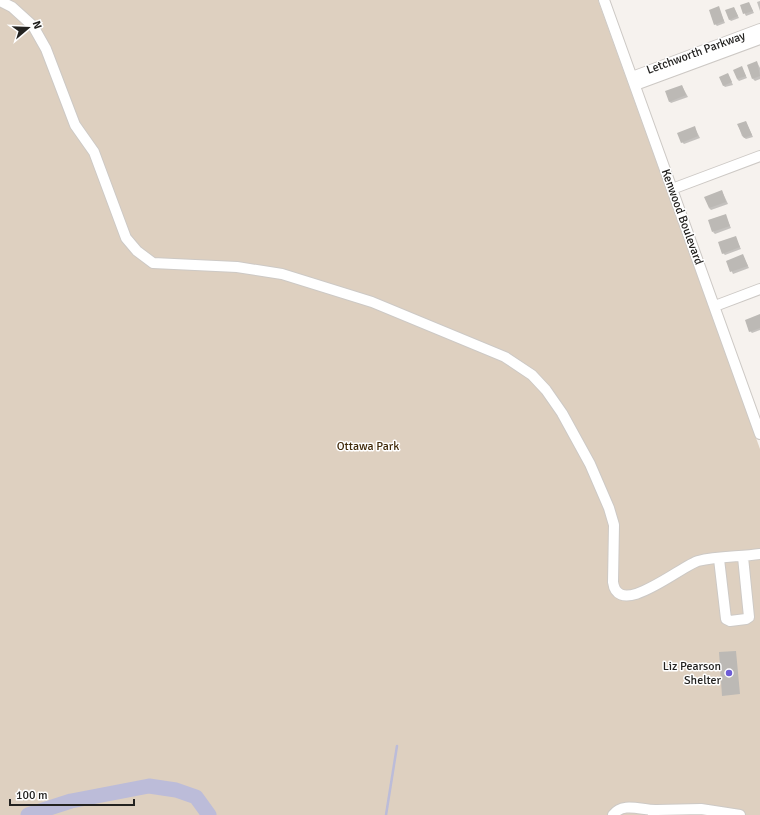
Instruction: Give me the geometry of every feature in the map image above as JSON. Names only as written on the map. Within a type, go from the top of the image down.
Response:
[{"type":"street","name":"Kenwood Boulevard","points":[[604,0],[760,432]]},
{"type":"street","points":[[0,1],[12,7],[33,26],[76,124],[94,152],[126,238],[137,251],[153,263],[237,267],[282,274],[372,302],[505,357],[532,375],[546,390],[562,413],[590,464],[604,494],[614,525],[613,582],[614,591],[618,594],[625,596],[640,593],[697,561],[760,554]]},
{"type":"street","name":"Letchworth Parkway","points":[[633,81],[760,29]]},
{"type":"street","name":"Letchworth Parkway","points":[[633,81],[760,39]]},
{"type":"street","points":[[672,189],[760,156]]},
{"type":"street","points":[[715,306],[760,289]]},
{"type":"street","points":[[719,559],[726,619],[730,621],[746,619],[749,617],[743,557]]},
{"type":"street","points":[[613,815],[622,808],[655,813],[701,809],[740,815]]},
{"type":"green space","name":"Ottawa Park","points":[[0,0],[598,0],[760,449],[760,815],[0,815]]},
{"type":"building","points":[[749,2],[753,11],[743,14],[740,5]]},
{"type":"building","points":[[719,6],[724,21],[714,25],[709,10]]},
{"type":"building","points":[[734,7],[738,16],[729,20],[725,10]]},
{"type":"building","points":[[757,61],[760,76],[752,79],[747,65]]},
{"type":"building","points":[[742,66],[746,76],[737,79],[733,70]]},
{"type":"building","points":[[728,73],[732,82],[723,86],[719,77]]},
{"type":"building","points":[[682,85],[686,95],[669,102],[665,91]]},
{"type":"building","points":[[746,121],[752,135],[744,138],[737,124]]},
{"type":"building","points":[[695,126],[698,136],[681,143],[677,133]]},
{"type":"building","points":[[722,190],[726,202],[709,208],[704,197]]},
{"type":"building","points":[[726,214],[730,226],[712,232],[708,220]]},
{"type":"building","points":[[736,236],[740,247],[722,254],[718,242]]},
{"type":"building","points":[[743,254],[748,266],[730,272],[726,261]]},
{"type":"building","points":[[760,314],[760,328],[749,332],[745,320]]},
{"type":"building","name":"Liz Pearson Shelter","points":[[736,651],[740,694],[722,696],[719,652]]},
{"type":"waterway","points":[[386,815],[397,746]]},
{"type":"waterway","points":[[28,815],[71,801],[149,786],[176,790],[196,797],[209,815]]},
{"type":"place","name":"Liz Pearson Shelter","points":[[729,673]]}]
